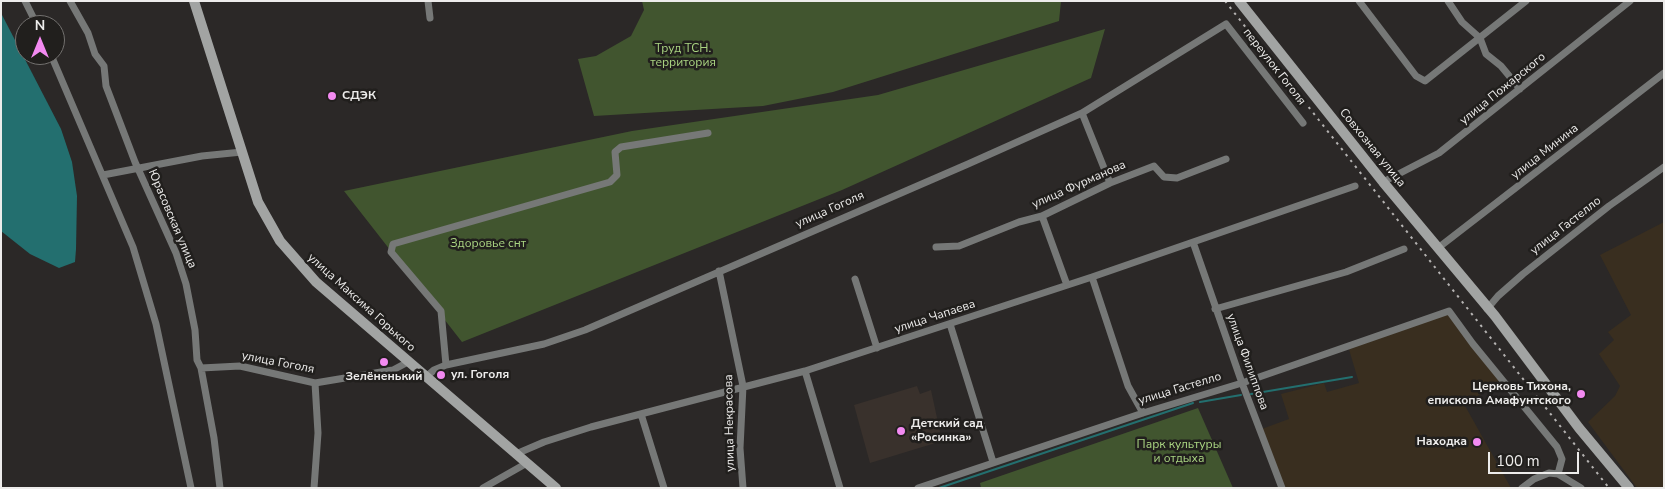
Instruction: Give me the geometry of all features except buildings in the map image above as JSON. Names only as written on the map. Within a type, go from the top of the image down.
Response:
[{"type":"street","points":[[25,1],[32,15]]},
{"type":"street","name":"Юрасовская улица","points":[[70,1],[88,33],[95,54],[104,66],[106,86],[138,168],[176,252],[186,284],[195,330],[197,360],[201,368],[204,392],[213,431],[220,488]]},
{"type":"street","name":"улица Максима Горького","points":[[194,1],[242,152],[264,214],[290,254],[316,282],[556,488]]},
{"type":"street","points":[[428,1],[430,18]]},
{"type":"street","name":"Совхозная улица","points":[[1239,1],[1382,182],[1488,308],[1579,428],[1629,488]]},
{"type":"street","points":[[1359,1],[1416,76],[1425,81],[1526,1]]},
{"type":"street","points":[[1448,1],[1462,22],[1480,38],[1486,54],[1501,66],[1520,89]]},
{"type":"street","name":"улица Пожарского","points":[[1382,182],[1439,153],[1630,1]]},
{"type":"street","name":"улица Гоголя","points":[[426,376],[446,365],[555,341],[1082,112],[1226,24]]},
{"type":"street","name":"переулок Гоголя","points":[[1226,24],[1303,123]]},
{"type":"street","points":[[55,65],[134,246],[156,324],[191,488]]},
{"type":"street","name":"улица Минина","points":[[1438,248],[1664,72]]},
{"type":"street","points":[[1082,112],[1110,183]]},
{"type":"street","points":[[446,365],[441,311],[390,252],[393,244],[610,182],[617,175],[615,152],[621,147],[708,133]]},
{"type":"street","points":[[103,174],[202,156],[242,152]]},
{"type":"street","name":"улица Фурманова","points":[[936,247],[959,246],[1019,222],[1042,216],[1110,183],[1154,166],[1164,177],[1186,176],[1226,160]]},
{"type":"street","name":"улица Гастелло","points":[[1488,308],[1498,296],[1529,269],[1609,206],[1664,167]]},
{"type":"street","name":"улица Чапаева","points":[[516,454],[544,442],[641,414],[805,371],[1092,277],[1356,186]]},
{"type":"street","points":[[1042,216],[1067,285]]},
{"type":"street","name":"улица Филиппова","points":[[1193,242],[1215,309],[1282,488]]},
{"type":"street","points":[[1215,309],[1354,270],[1404,249]]},
{"type":"street","name":"улица Некрасова","points":[[719,271],[743,386],[740,448],[743,488]]},
{"type":"street","points":[[1092,277],[1128,386],[1142,413]]},
{"type":"street","points":[[855,279],[877,348]]},
{"type":"street","name":"улица Гастелло","points":[[918,488],[1142,413],[1242,382],[1449,311],[1473,344],[1557,447],[1562,459],[1558,474]]},
{"type":"street","points":[[950,324],[993,462]]},
{"type":"street","name":"улица Гоголя","points":[[201,368],[240,366],[315,383],[393,370],[408,362]]},
{"type":"street","points":[[805,371],[840,488]]},
{"type":"street","points":[[314,488],[318,433],[315,383]]},
{"type":"street","points":[[641,414],[664,488]]},
{"type":"street","points":[[482,488],[527,463]]},
{"type":"street","points":[[1522,488],[1541,476],[1558,474],[1581,488]]},
{"type":"shaded area","points":[[1664,222],[1664,488],[1637,488],[1588,422],[1615,396],[1620,386],[1599,354],[1614,340],[1608,332],[1631,315],[1600,255]]},
{"type":"shaded area","points":[[1449,311],[1504,381],[1464,404],[1511,488],[1282,488],[1259,430],[1289,419],[1281,394],[1324,383],[1327,392],[1359,383],[1348,346]]},
{"type":"shaded area","name":"Детский сад «Росинка»","points":[[917,386],[920,394],[931,390],[942,441],[870,463],[854,405]]},
{"type":"green space","name":"Труд ТСН. территория","points":[[642,1],[1061,1],[1059,21],[833,92],[763,106],[594,116],[578,59],[596,56],[631,36],[644,10]]},
{"type":"green space","name":"Здоровье снт","points":[[1105,29],[1091,78],[842,190],[462,342],[344,191],[632,131],[878,95]]},
{"type":"green space","name":"Парк культуры и отдыха","points":[[1198,408],[1233,488],[981,488],[980,483]]},
{"type":"water","points":[[1,13],[15,40],[15,65],[28,65],[61,129],[72,162],[77,196],[75,262],[59,268],[30,254],[1,231]]},
{"type":"waterway","points":[[1251,394],[1352,377]]},
{"type":"waterway","points":[[1200,402],[1241,395]]},
{"type":"waterway","points":[[939,488],[1193,403]]},
{"type":"railway","points":[[1225,1],[1609,488]]},
{"type":"place","name":"СДЭК","points":[[332,96]]},
{"type":"place","name":"Зелёненький","points":[[384,362]]},
{"type":"place","name":"ул. Гоголя","points":[[441,375]]},
{"type":"place","name":"Церковь Тихона, епископа Амафунтского","points":[[1581,394]]},
{"type":"place","name":"Детский сад «Росинка»","points":[[901,431]]},
{"type":"place","name":"Находка","points":[[1477,442]]}]
